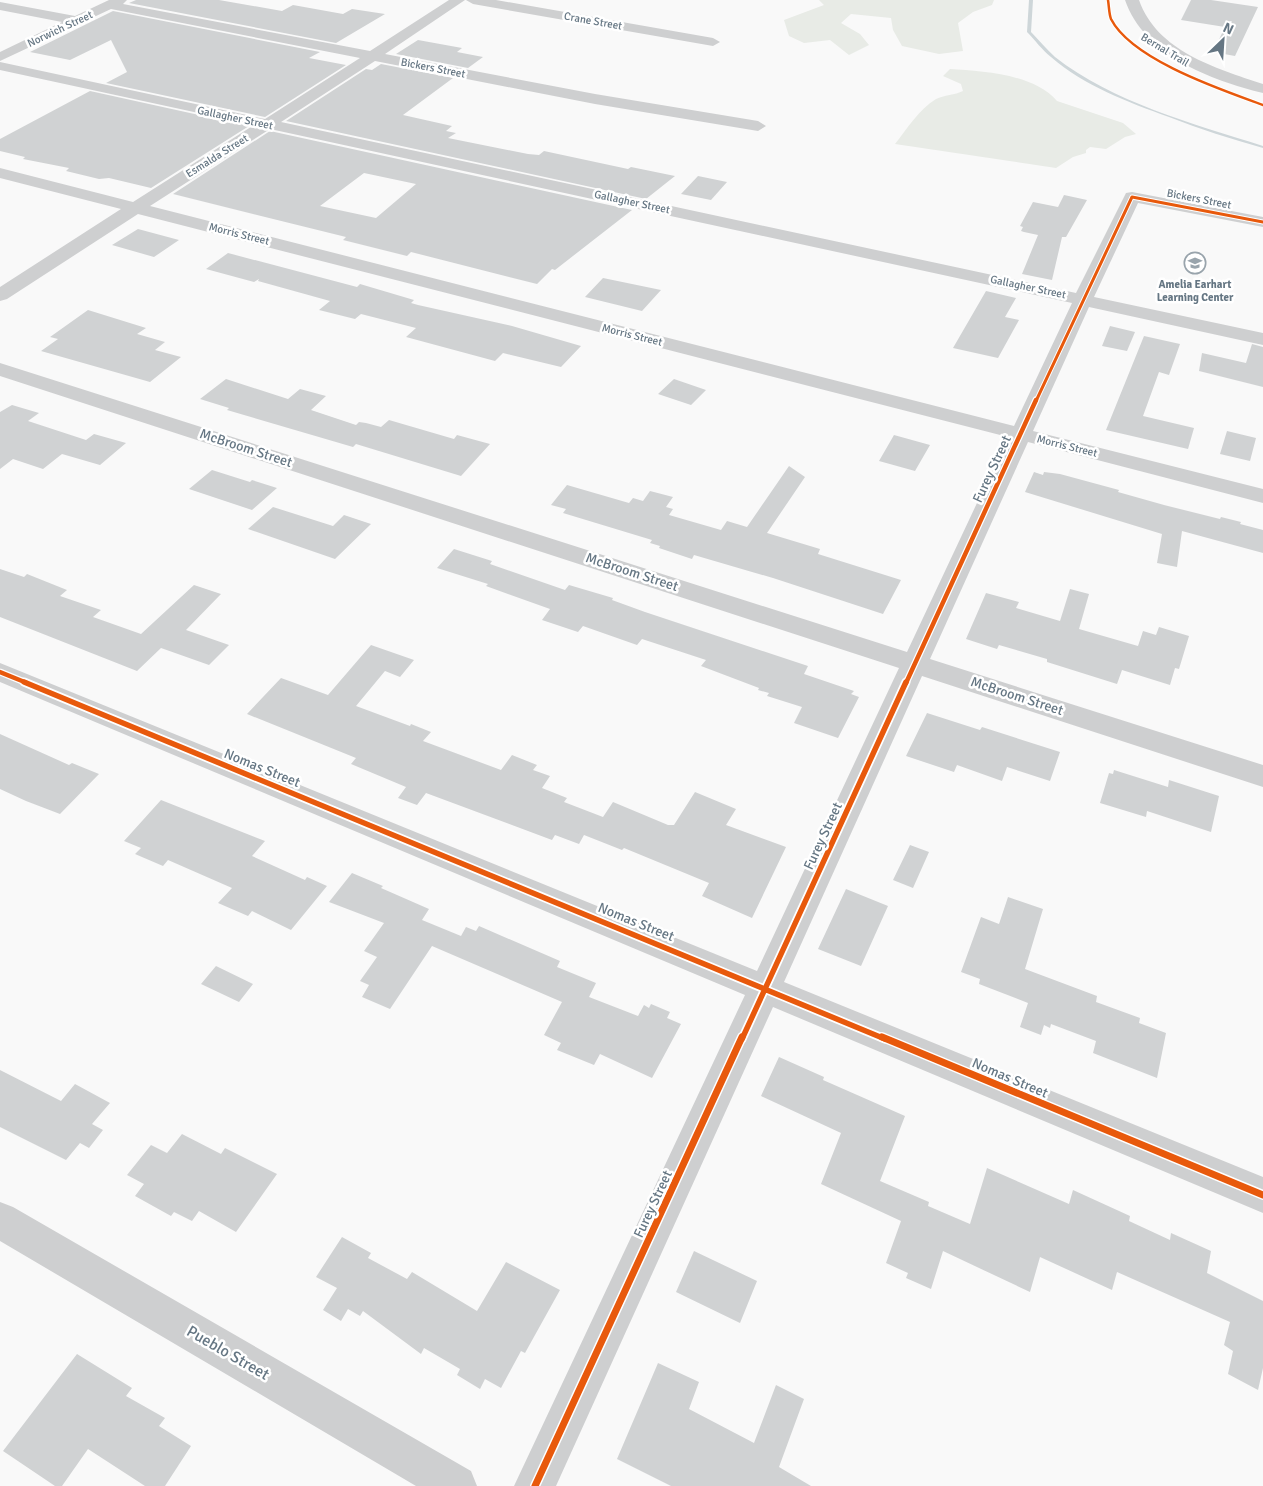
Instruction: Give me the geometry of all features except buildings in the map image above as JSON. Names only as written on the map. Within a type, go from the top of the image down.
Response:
[{"type":"street","points":[[7,7],[32,0]]},
{"type":"street","name":"Esmalda Street","points":[[0,295],[134,207],[268,125],[458,0]]},
{"type":"street","name":"Crane Street","points":[[473,0],[713,42]]},
{"type":"street","points":[[1132,0],[1135,15],[1148,32],[1173,51],[1199,65],[1263,89]]},
{"type":"street","name":"Bickers Street","points":[[115,3],[595,99],[758,126]]},
{"type":"street","name":"Norwich Street","points":[[0,57],[115,3]]},
{"type":"street","points":[[7,7],[77,21]]},
{"type":"street","name":"Gallagher Street","points":[[0,66],[1263,339]]},
{"type":"street","name":"Morris Street","points":[[0,173],[1263,496]]},
{"type":"street","name":"Bickers Street","points":[[1132,196],[1263,222]]},
{"type":"street","name":"Furey Street","points":[[535,1486],[1132,196]]},
{"type":"street","name":"McBroom Street","points":[[0,370],[1263,776]]},
{"type":"street","name":"Nomas Street","points":[[0,672],[1263,1195]]},
{"type":"street","name":"Pueblo Street","points":[[0,1220],[456,1486]]},
{"type":"shaded area","points":[[819,0],[994,0],[992,5],[973,12],[958,23],[963,51],[939,54],[902,46],[893,30],[891,18],[851,14],[841,23],[860,34],[869,45],[849,55],[830,40],[804,43],[789,36],[784,20],[824,5]]},
{"type":"shaded area","points":[[950,69],[992,73],[1022,80],[1047,92],[1057,101],[1123,123],[1136,134],[1125,137],[1106,149],[1090,147],[1086,150],[1086,153],[1073,157],[1056,168],[895,144],[930,103],[936,99],[963,91],[961,84],[943,76]]},
{"type":"waterway","points":[[1031,0],[1029,32],[1053,57],[1074,72],[1125,99],[1182,121],[1263,147]]},
{"type":"cycle path","name":"Bernal Trail","points":[[1108,0],[1111,18],[1124,35],[1144,51],[1196,79],[1263,105]]},
{"type":"cycle path","points":[[535,1486],[1083,299],[1132,197],[1263,222]]},
{"type":"cycle path","points":[[0,672],[1263,1195]]},
{"type":"place","name":"Amelia Earhart Learning Center","points":[[1195,263]]}]
